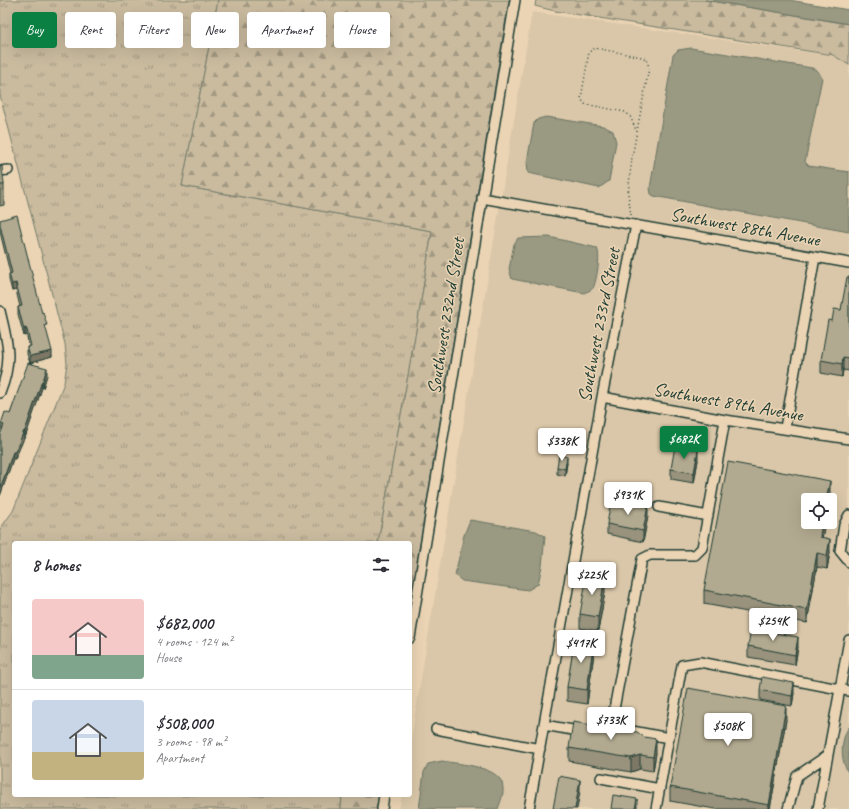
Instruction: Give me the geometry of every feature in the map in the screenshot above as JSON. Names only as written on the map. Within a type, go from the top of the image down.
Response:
[{"type":"street","name":"Southwest 232nd Street","points":[[412,626],[515,0]]},
{"type":"street","name":"Southwest 88th Avenue","points":[[482,198],[849,263]]},
{"type":"street","name":"Southwest 233rd Street","points":[[529,809],[634,225]]},
{"type":"street","points":[[785,428],[815,257]]},
{"type":"street","points":[[0,312],[7,340],[4,354],[7,374],[0,393]]},
{"type":"street","name":"Southwest 89th Avenue","points":[[602,397],[726,420],[849,439]]},
{"type":"street","points":[[544,725],[609,736],[642,559],[650,555],[695,555],[702,548],[726,420]]},
{"type":"street","points":[[659,507],[708,516]]},
{"type":"street","points":[[849,515],[844,525],[840,551],[849,562]]},
{"type":"street","points":[[818,809],[828,755],[845,690],[849,640]]},
{"type":"street","points":[[656,809],[682,665],[700,662],[845,690]]},
{"type":"street","points":[[611,727],[669,738]]},
{"type":"street","points":[[436,729],[540,749]]},
{"type":"street","points":[[788,809],[797,776],[828,755]]},
{"type":"street","points":[[601,778],[660,789]]},
{"type":"street","points":[[382,809],[384,797]]},
{"type":"path","points":[[634,225],[628,194],[636,130],[649,68],[647,60],[642,57],[595,48],[589,52],[581,99],[585,104],[625,112],[630,116],[636,130]]},
{"type":"shaded area","points":[[705,0],[789,0],[849,10],[849,24]]},
{"type":"shaded area","points":[[532,12],[849,58],[849,809],[399,809],[402,797],[412,797],[412,733]]},
{"type":"shaded area","points":[[691,48],[812,68],[818,71],[822,78],[805,162],[809,166],[849,172],[849,232],[654,196],[651,194],[650,188],[673,55],[678,50]]},
{"type":"shaded area","points":[[546,117],[603,126],[613,131],[616,142],[609,181],[599,188],[528,173],[527,162],[534,123],[538,119]]},
{"type":"shaded area","points":[[549,237],[597,248],[599,256],[598,267],[595,282],[591,289],[584,293],[512,279],[509,269],[514,244],[518,238]]},
{"type":"shaded area","points":[[470,520],[536,531],[545,536],[542,566],[538,584],[528,590],[462,581],[455,575],[464,535]]},
{"type":"shaded area","points":[[849,727],[849,774],[844,763],[842,750],[844,738]]},
{"type":"shaded area","points":[[442,761],[478,767],[496,775],[501,781],[503,788],[498,809],[419,809],[424,772],[428,764]]},
{"type":"green space","points":[[0,0],[218,0],[216,12],[191,12],[191,48],[209,48],[182,186],[432,231],[419,314],[378,541],[12,541],[12,797],[342,797],[341,809],[0,809],[0,529],[13,511],[64,383],[67,364],[65,344],[0,95]]},
{"type":"green space","points":[[218,0],[509,0],[412,594],[412,541],[378,541],[419,314],[432,231],[182,186],[209,48],[239,48],[239,12],[216,12]]},
{"type":"green space","points":[[536,0],[705,0],[849,24],[849,65],[833,55],[555,11],[535,6]]},
{"type":"green space","points":[[342,797],[379,797],[376,809],[341,809]]},
{"type":"building","points":[[2,166],[4,185],[0,185],[0,167]]},
{"type":"building","points":[[17,215],[42,313],[43,312],[47,325],[45,325],[52,351],[30,356],[27,347],[31,346],[27,330],[26,328],[24,329],[18,307],[22,306],[16,283],[12,284],[9,274],[12,273],[0,225],[0,220]]},
{"type":"building","points":[[847,277],[849,277],[849,358],[843,357],[842,364],[821,360],[828,320],[832,321],[834,309],[841,310]]},
{"type":"building","points":[[28,363],[47,368],[25,431],[15,452],[13,452],[0,489],[0,435],[4,425],[1,424],[5,412],[10,414]]},
{"type":"building","points":[[675,446],[698,450],[694,473],[671,469]]},
{"type":"building","points":[[559,455],[567,457],[565,469],[557,467]]},
{"type":"building","points":[[728,462],[830,481],[827,493],[801,493],[801,529],[821,529],[820,537],[830,539],[827,555],[817,553],[807,610],[704,590]]},
{"type":"building","points":[[611,501],[648,506],[643,531],[607,524]]},
{"type":"building","points":[[587,575],[605,578],[598,617],[580,614]]},
{"type":"building","points":[[751,629],[798,637],[795,655],[748,646]]},
{"type":"building","points":[[575,637],[594,640],[587,690],[567,687]]},
{"type":"building","points":[[762,677],[794,683],[792,696],[760,690]]},
{"type":"building","points":[[688,688],[786,706],[769,805],[670,787]]},
{"type":"building","points":[[573,722],[637,732],[644,737],[656,739],[653,757],[640,755],[631,758],[569,748]]},
{"type":"building","points":[[559,776],[580,780],[575,809],[553,809]]},
{"type":"building","points":[[613,795],[637,799],[635,809],[611,809]]}]
